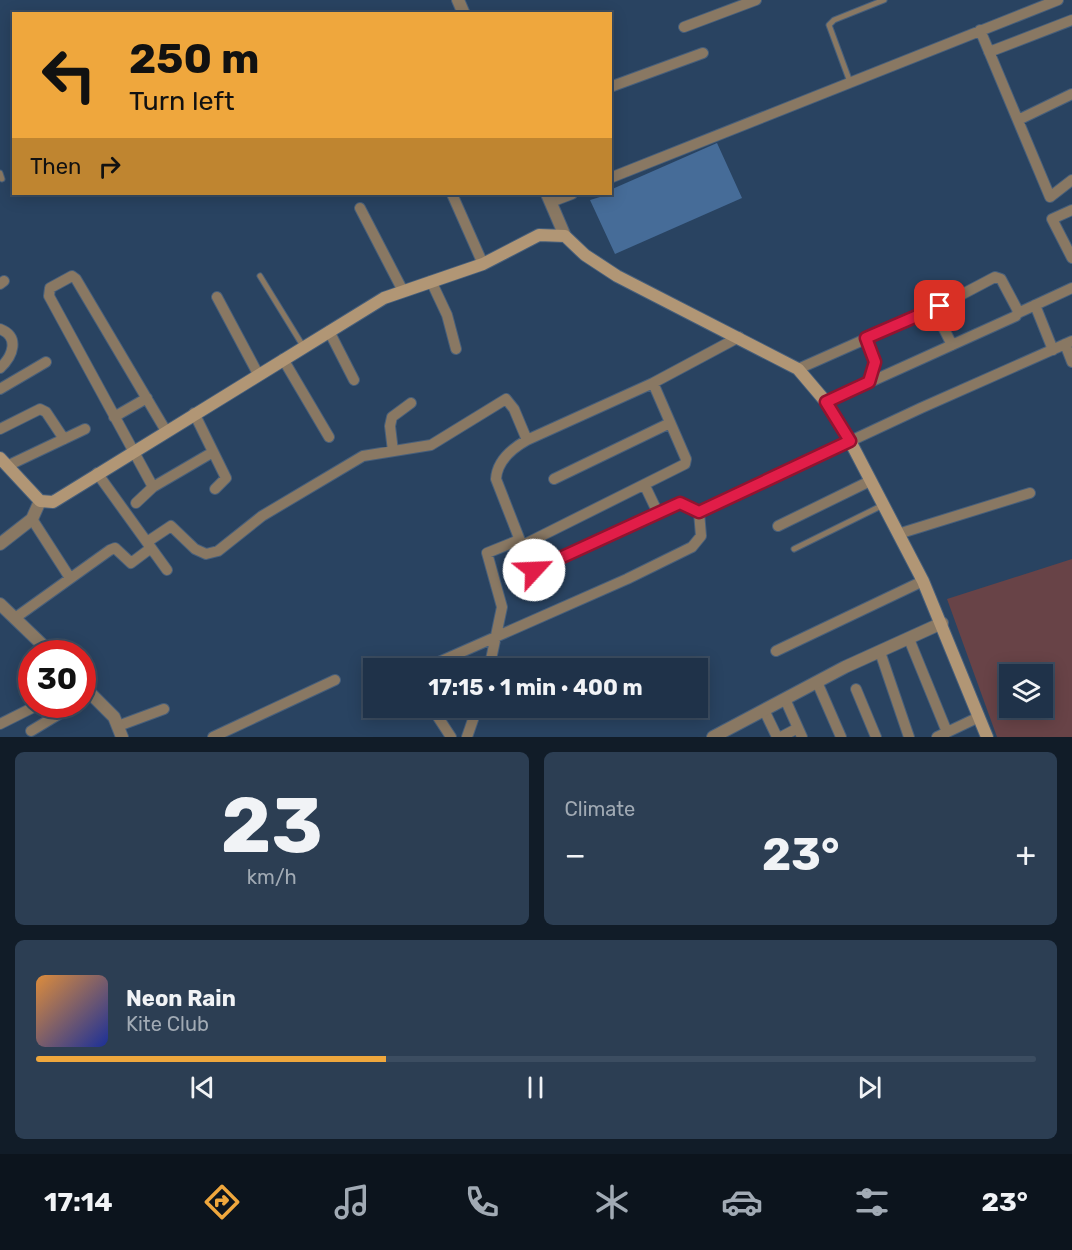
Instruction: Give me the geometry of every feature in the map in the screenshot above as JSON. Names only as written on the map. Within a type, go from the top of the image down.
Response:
[{"type":"main road","points":[[4,462],[40,501],[53,502],[384,298],[483,264],[539,235],[565,236],[585,255],[617,276],[798,369],[826,402],[850,441],[923,581],[987,737]]},
{"type":"street","points":[[684,27],[756,0]]},
{"type":"street","points":[[612,177],[1058,0]]},
{"type":"street","points":[[989,52],[1072,20]]},
{"type":"street","points":[[980,30],[1050,197],[1072,180]]},
{"type":"street","points":[[612,86],[703,52]]},
{"type":"street","points":[[1018,120],[1072,94]]},
{"type":"street","points":[[452,195],[483,264]]},
{"type":"street","points":[[565,236],[549,198],[566,195]]},
{"type":"street","points":[[360,208],[403,291]]},
{"type":"street","points":[[1072,210],[1052,219],[1072,258]]},
{"type":"street","points":[[153,487],[49,296],[50,288],[72,276],[76,279],[166,431]]},
{"type":"street","points":[[798,369],[934,309],[998,277],[1018,313]]},
{"type":"street","points":[[431,281],[447,315],[456,349]]},
{"type":"street","points":[[826,402],[1072,288]]},
{"type":"street","points":[[217,297],[258,374]]},
{"type":"street","points":[[1035,305],[1053,350]]},
{"type":"street","points":[[934,309],[952,345]]},
{"type":"street","points":[[0,329],[9,333],[14,346],[11,355],[0,368]]},
{"type":"street","points":[[329,331],[354,380]]},
{"type":"street","points":[[653,383],[686,459],[685,464],[525,544],[519,540],[496,479],[502,460],[526,440],[653,383],[739,337]]},
{"type":"street","points":[[866,338],[875,362],[869,382]]},
{"type":"street","points":[[699,512],[850,441],[1069,343],[1072,362]]},
{"type":"street","points":[[283,359],[329,437]]},
{"type":"street","points":[[0,389],[46,362]]},
{"type":"street","points":[[114,417],[147,398]]},
{"type":"street","points":[[15,618],[113,548],[131,563],[171,526],[195,549],[206,554],[219,551],[262,516],[363,456],[431,445],[506,399],[514,409],[526,440]]},
{"type":"street","points":[[393,451],[390,426],[392,417],[411,403]]},
{"type":"street","points":[[0,429],[40,409],[46,412],[64,439]]},
{"type":"street","points":[[194,413],[226,480],[215,489]]},
{"type":"street","points":[[554,479],[670,423]]},
{"type":"street","points":[[4,462],[85,429]]},
{"type":"street","points":[[136,503],[153,487],[213,452]]},
{"type":"street","points":[[97,473],[167,570]]},
{"type":"street","points":[[778,526],[870,481]]},
{"type":"street","points":[[645,486],[658,513]]},
{"type":"street","points":[[898,534],[1030,492]]},
{"type":"street","points":[[0,544],[32,519],[40,501]]},
{"type":"street","points":[[534,570],[680,503],[699,512]]},
{"type":"street","points":[[448,658],[692,547],[701,536],[699,512]]},
{"type":"street","points":[[32,519],[70,578]]},
{"type":"street","points":[[492,658],[502,607],[487,553],[519,540]]},
{"type":"street","points":[[776,651],[923,581]]},
{"type":"street","points":[[0,604],[38,640]]},
{"type":"street","points":[[713,737],[816,682],[942,624]]},
{"type":"street","points":[[909,639],[947,732]]},
{"type":"street","points":[[880,652],[909,737]]},
{"type":"street","points":[[213,737],[335,680]]},
{"type":"street","points":[[816,682],[841,737]]},
{"type":"street","points":[[856,689],[876,737]]},
{"type":"street","points":[[764,710],[779,737],[800,732],[785,699]]},
{"type":"street","points":[[96,702],[114,717],[120,731],[164,709]]},
{"type":"street","points":[[0,724],[18,715]]},
{"type":"street","points":[[937,737],[980,717]]},
{"type":"street","points":[[31,731],[52,718]]},
{"type":"street","points":[[439,718],[451,737]]},
{"type":"street","points":[[467,737],[474,718]]},
{"type":"lane","points":[[850,82],[829,25],[834,20],[884,0]]},
{"type":"lane","points":[[260,276],[303,347]]},
{"type":"lane","points":[[794,549],[883,505]]},
{"type":"shaded area","points":[[1072,559],[1072,737],[997,737],[947,599]]},
{"type":"building","points":[[717,143],[742,198],[615,254],[590,200],[612,195],[612,189]]},
{"type":"route","points":[[534,570],[680,503],[699,512],[850,441],[826,402],[869,382],[875,362],[866,338],[940,306]]}]
